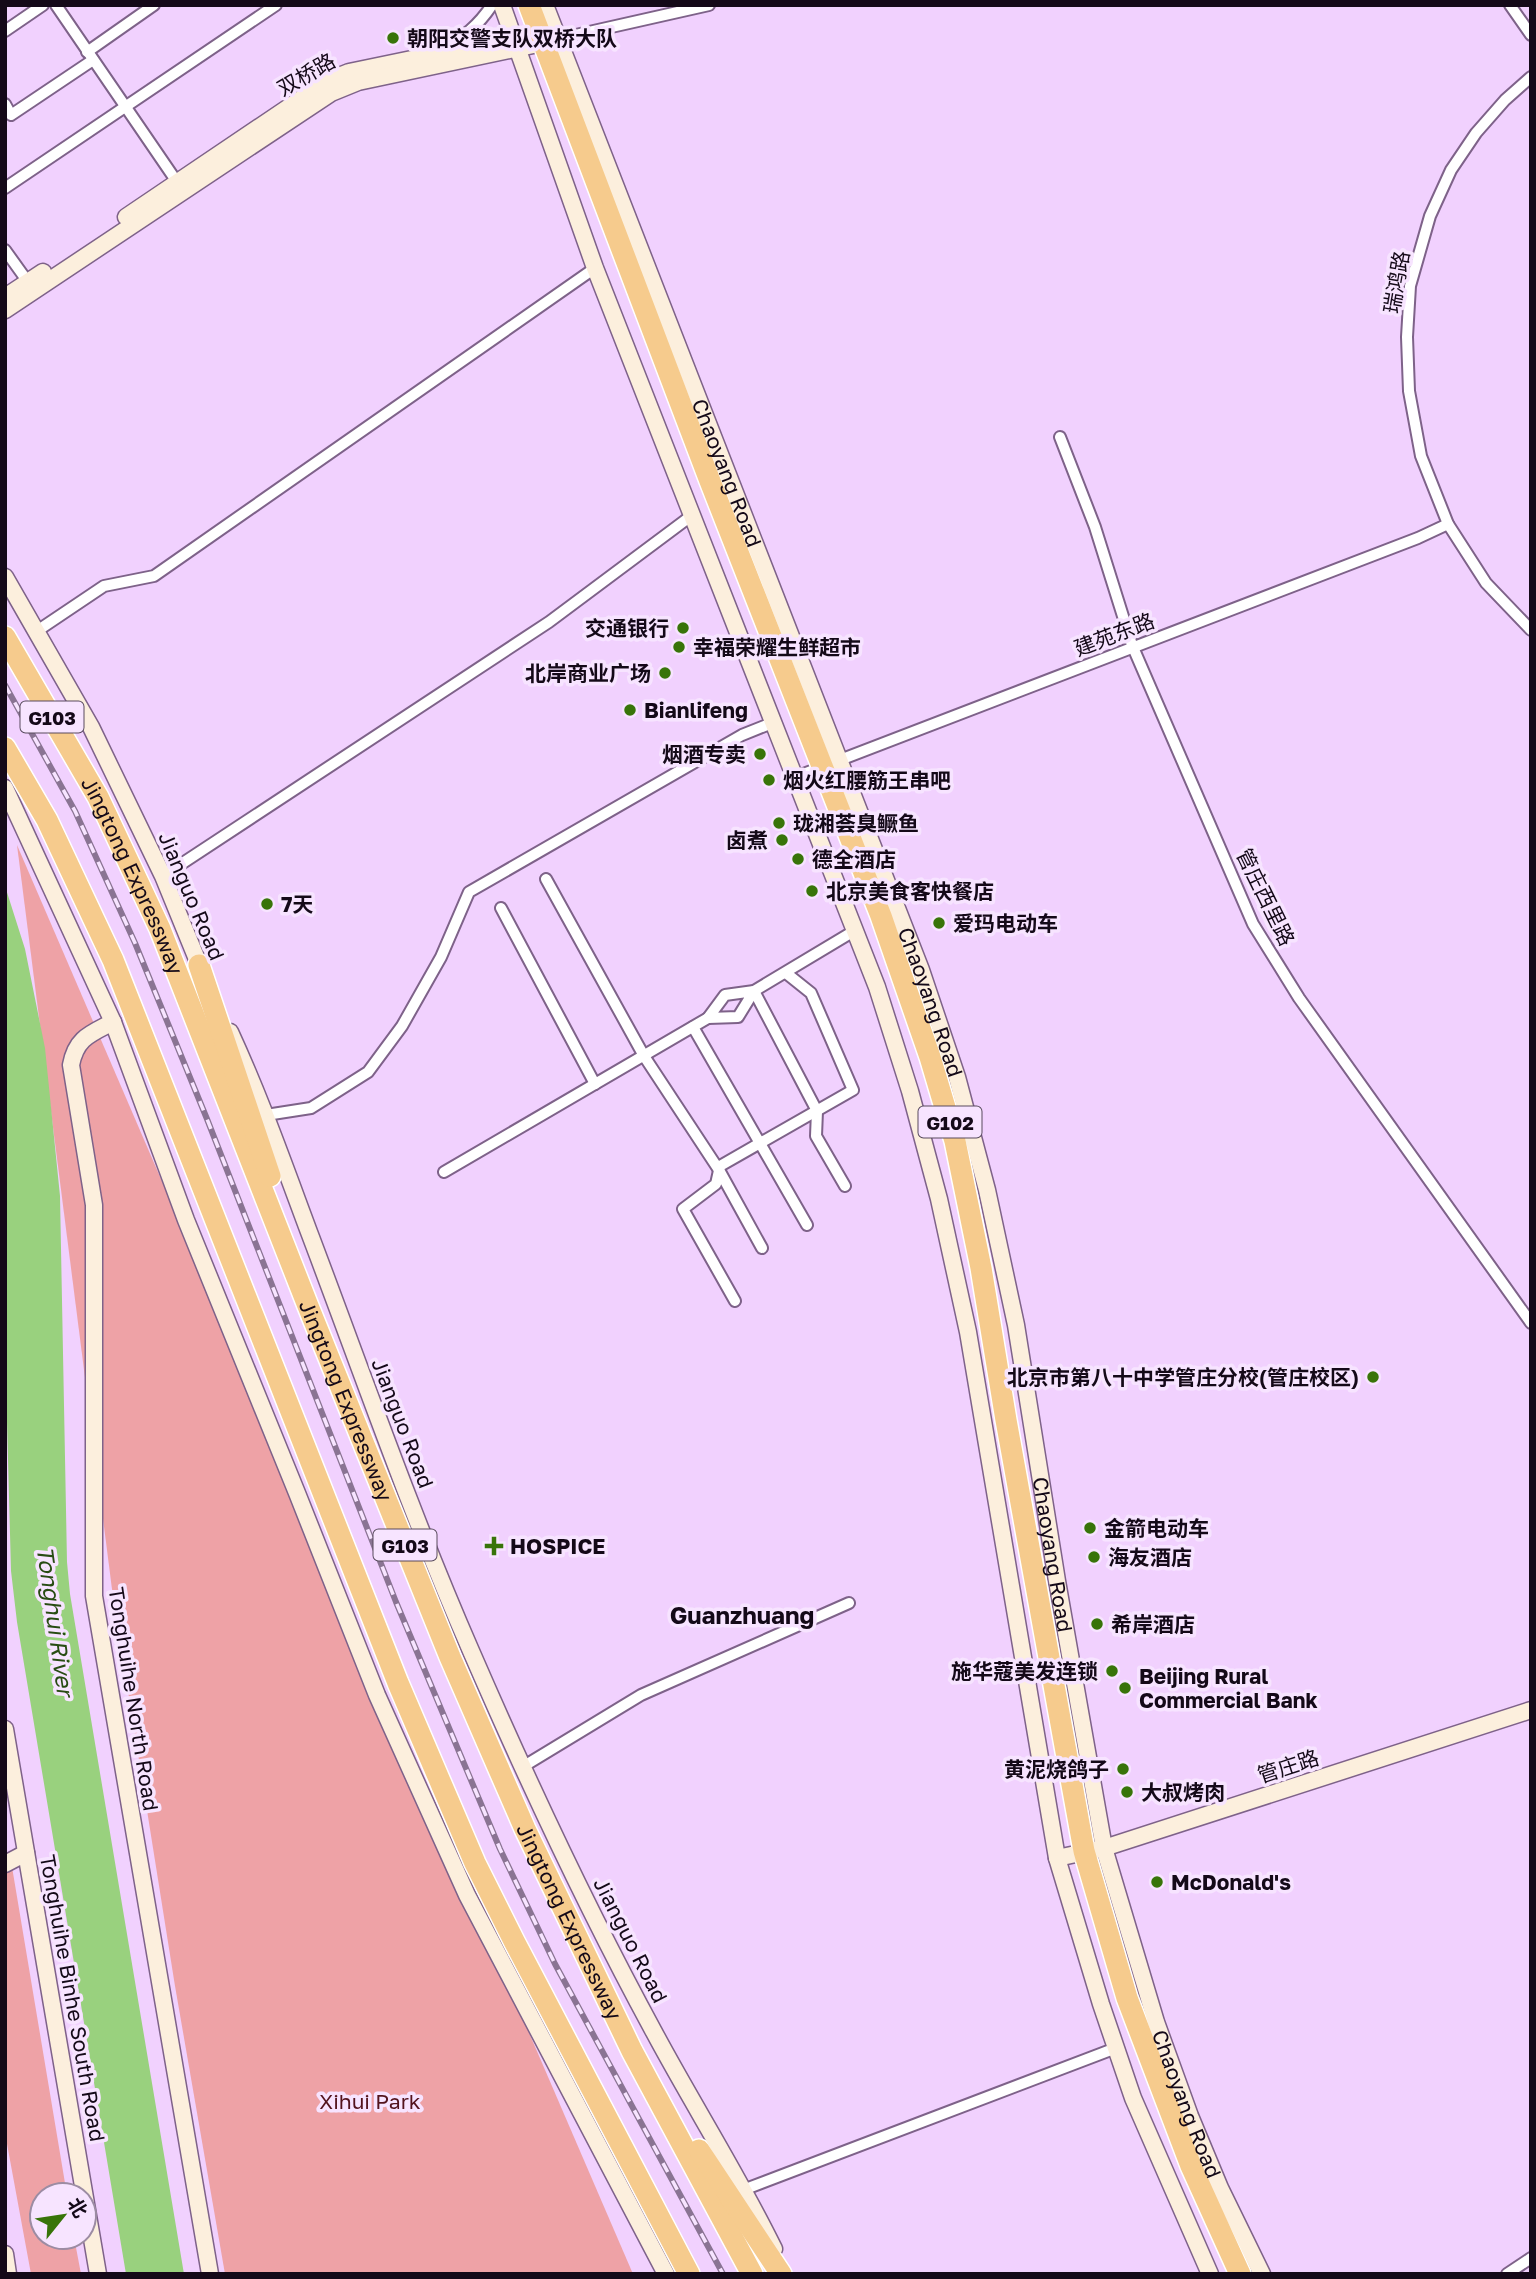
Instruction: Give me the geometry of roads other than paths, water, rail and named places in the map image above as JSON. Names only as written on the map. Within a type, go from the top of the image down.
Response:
[{"type":"highway","name":"Chaoyang Road","points":[[515,5],[532,41],[816,769],[894,982],[945,1144],[1079,1853],[1116,2002],[1185,2182],[1226,2274]]},
{"type":"highway","name":"Chaoyang Road","points":[[528,5],[532,41]]},
{"type":"highway","name":"Jingtong Expressway","points":[[5,637],[98,797],[160,929],[450,1657],[525,1829],[632,2051],[752,2274]]},
{"type":"highway","name":"G103","points":[[5,748],[47,820],[113,960],[398,1683],[475,1863],[513,1941],[689,2274]]},
{"type":"highway","points":[[199,965],[265,1159],[308,1306]]},
{"type":"highway","name":"Chaoyang Road","points":[[1079,1853],[1132,2010],[1191,2166],[1240,2274]]},
{"type":"highway","points":[[632,2051],[783,2274]]},
{"type":"street","points":[[5,31],[43,5]]},
{"type":"street","points":[[56,5],[123,107],[177,182]]},
{"type":"street","points":[[5,104],[11,115],[154,5]]},
{"type":"street","points":[[5,188],[276,5]]},
{"type":"street","points":[[423,56],[471,32],[492,5]]},
{"type":"street","name":"Chaoyang Road","points":[[502,5],[532,41],[811,685],[816,769],[854,931],[877,988],[910,1091],[942,1212],[1079,1853],[1116,2048],[1133,2098],[1210,2274]]},
{"type":"street","name":"Chaoyang Road","points":[[545,5],[532,41],[595,268],[772,723],[816,769],[921,970],[957,1077],[988,1190],[1016,1325],[1057,1581],[1079,1853],[1156,2022],[1189,2116],[1220,2188],[1262,2274]]},
{"type":"street","points":[[532,41],[709,5]]},
{"type":"street","points":[[1510,5],[1531,35]]},
{"type":"street","name":"双桥路","points":[[5,297],[330,80],[349,72],[423,56],[532,41]]},
{"type":"street","name":"双桥路","points":[[5,310],[331,93],[358,82],[532,41]]},
{"type":"street","name":"瑞鸿路","points":[[1531,77],[1504,100],[1476,133],[1451,170],[1430,216],[1410,286],[1407,337],[1409,391],[1421,456],[1448,524],[1486,583],[1531,630]]},
{"type":"street","points":[[5,250],[28,282]]},
{"type":"street","points":[[37,631],[104,586],[154,576],[595,268]]},
{"type":"street","name":"管庄西里路","points":[[1059,437],[1095,527],[1134,647],[1253,924],[1298,998],[1531,1323]]},
{"type":"street","points":[[163,876],[548,622],[691,516]]},
{"type":"street","name":"建苑东路","points":[[816,769],[1418,538],[1448,524]]},
{"type":"street","name":"Jianguo Road","points":[[5,576],[91,727],[163,876],[199,965],[240,1053],[266,1115],[402,1481],[470,1650],[603,1932],[654,2033],[743,2190],[783,2274]]},
{"type":"street","points":[[266,1115],[311,1108],[368,1072],[409,1015],[441,957],[469,892],[742,735],[772,723]]},
{"type":"street","points":[[5,788],[113,1022],[186,1220],[382,1706],[467,1895],[666,2274]]},
{"type":"street","points":[[546,879],[644,1055],[719,1170],[762,1248]]},
{"type":"street","points":[[501,908],[595,1084]]},
{"type":"street","points":[[444,1172],[708,1018],[725,995],[754,991],[854,931]]},
{"type":"street","points":[[735,1301],[683,1209],[716,1184],[720,1166],[853,1090],[811,993],[786,972]]},
{"type":"street","points":[[708,1018],[738,1017],[754,991]]},
{"type":"street","points":[[754,991],[817,1111],[816,1136],[845,1186]]},
{"type":"street","name":"Tonghuihe North Road","points":[[113,1022],[82,1039],[74,1049],[71,1065],[94,1205],[93,1596],[210,2274]]},
{"type":"street","points":[[693,1027],[807,1225]]},
{"type":"street","points":[[524,1766],[641,1695],[849,1603]]},
{"type":"street","name":"管庄路","points":[[1079,1853],[1531,1710]]},
{"type":"street","name":"Tonghuihe Binhe South Road","points":[[5,1729],[98,2274]]},
{"type":"street","points":[[5,1864],[26,1853]]},
{"type":"street","points":[[743,2190],[1116,2048]]},
{"type":"street","points":[[1200,2252],[1204,2274]]},
{"type":"street","points":[[5,2255],[8,2274]]},
{"type":"street","points":[[1507,2274],[1531,2258]]},
{"type":"water","name":"Tonghui River","points":[[5,886],[25,949],[45,1048],[60,1196],[67,1562],[70,1594],[184,2274],[126,2274],[17,1622],[11,1571],[5,1347]]},
{"type":"railway","points":[[5,685],[75,811],[135,943],[207,1119],[396,1602],[500,1849],[555,1964],[723,2274]]},
{"type":"place","name":"朝阳交警支队双桥大队","points":[[393,38]]},
{"type":"place","name":"交通银行","points":[[683,628]]},
{"type":"place","name":"幸福荣耀生鲜超市","points":[[679,647]]},
{"type":"place","name":"北岸商业广场","points":[[665,673]]},
{"type":"place","name":"Bianlifeng","points":[[630,710]]},
{"type":"place","name":"烟酒专卖","points":[[760,754]]},
{"type":"place","name":"烟火红腰筋王串吧","points":[[769,780]]},
{"type":"place","name":"珑湘荟臭鳜鱼","points":[[779,823]]},
{"type":"place","name":"卤煮","points":[[782,840]]},
{"type":"place","name":"德全酒店","points":[[798,859]]},
{"type":"place","name":"北京美食客快餐店","points":[[812,891]]},
{"type":"place","name":"7天","points":[[267,904]]},
{"type":"place","name":"爱玛电动车","points":[[939,923]]},
{"type":"place","name":"北京市第八十中学管庄分校(管庄校区)","points":[[1373,1377]]},
{"type":"place","name":"金箭电动车","points":[[1090,1528]]},
{"type":"place","name":"HOSPICE","points":[[494,1546]]},
{"type":"place","name":"海友酒店","points":[[1094,1557]]},
{"type":"place","name":"希岸酒店","points":[[1097,1624]]},
{"type":"place","name":"施华蔻美发连锁","points":[[1112,1671]]},
{"type":"place","name":"Beijing Rural Commercial Bank","points":[[1125,1688]]},
{"type":"place","name":"黄泥烧鸽子","points":[[1123,1769]]},
{"type":"place","name":"大叔烤肉","points":[[1127,1792]]},
{"type":"place","name":"McDonald's","points":[[1157,1882]]},
{"type":"district","name":"Guanzhuang","points":[[742,1614]]},
{"type":"park label","name":"Xihui Park","points":[[370,2101]]}]
